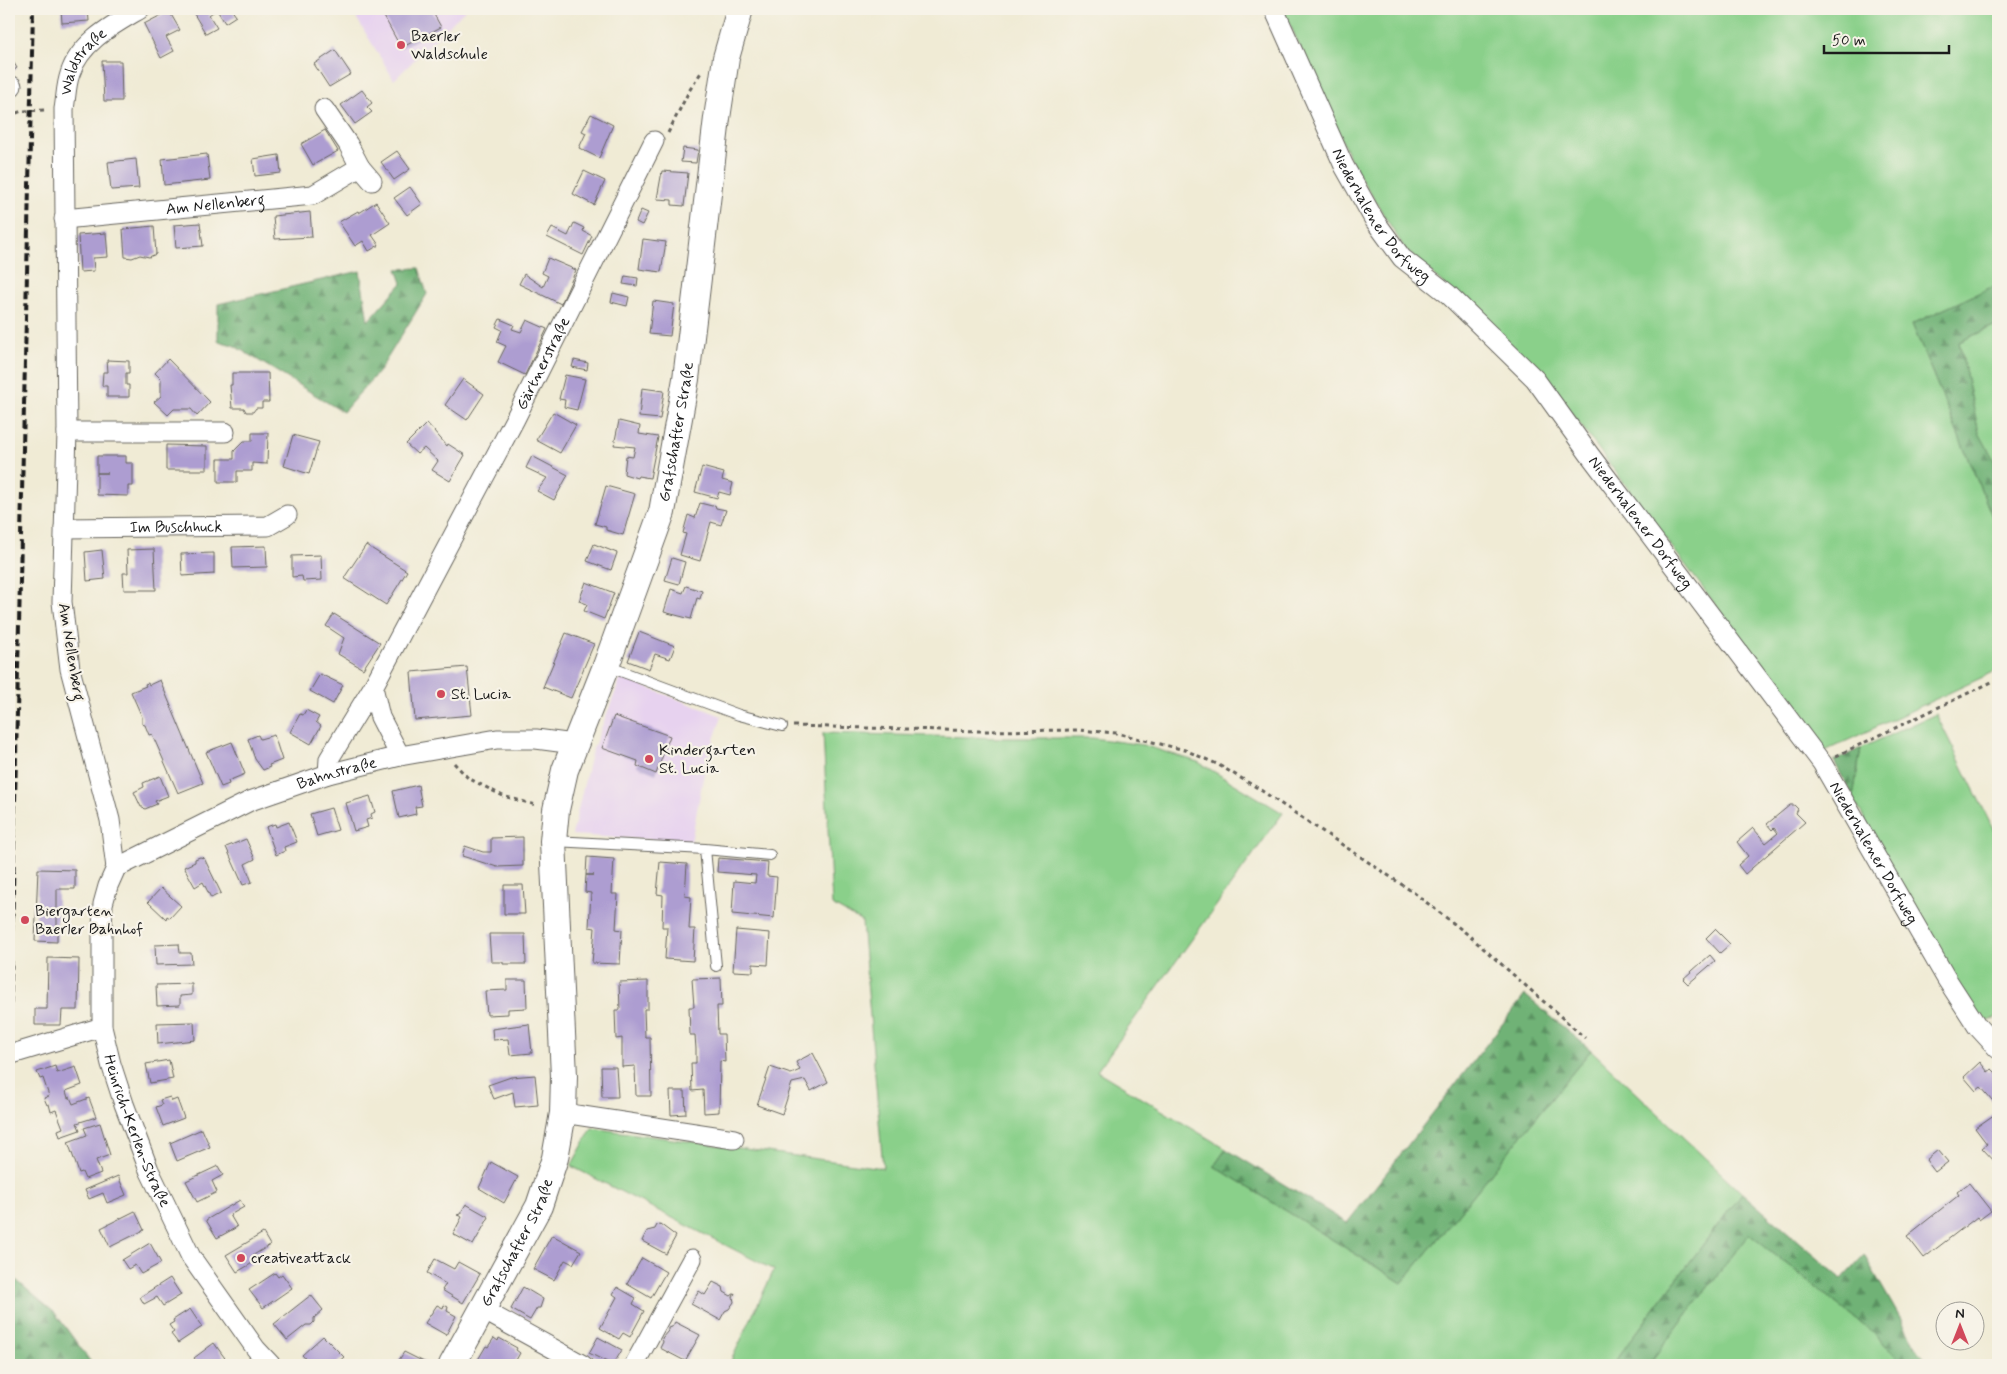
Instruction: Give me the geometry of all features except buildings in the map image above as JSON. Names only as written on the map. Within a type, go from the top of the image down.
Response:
[{"type":"main road","name":"Grafschafter Straße","points":[[452,1365],[539,1206],[555,1158],[563,1113],[564,1076],[553,841],[556,810],[565,770],[574,744],[606,666],[662,512],[686,379],[726,58],[740,9]]},
{"type":"street","name":"Waldstraße","points":[[64,109],[74,63],[87,46],[102,32],[140,9]]},
{"type":"street","name":"Niederhalener Dorfweg","points":[[1274,9],[1344,166],[1375,221],[1402,258],[1448,294],[1535,379],[1589,454],[1822,763],[1946,978],[1977,1026],[1998,1049]]},
{"type":"street","name":"Am Nellenberg","points":[[64,109],[67,432],[62,602],[70,669],[110,820],[116,868]]},
{"type":"street","name":"Am Nellenberg","points":[[64,219],[313,194],[366,174],[324,109]]},
{"type":"street","name":"Gärtnerstraße","points":[[328,774],[329,759],[373,687],[515,419],[654,142]]},
{"type":"street","points":[[67,432],[225,432]]},
{"type":"street","name":"Im Buschhuck","points":[[64,528],[268,526],[287,515]]},
{"type":"street","points":[[373,687],[380,718],[400,756]]},
{"type":"street","name":"Bahnstraße","points":[[116,868],[250,801],[328,774],[400,756],[497,739],[536,739],[574,744]]},
{"type":"street","name":"Heinrich-Kerlen-Straße","points":[[116,868],[103,904],[102,1027],[124,1104],[149,1170],[191,1256],[256,1349],[271,1365]]},
{"type":"street","points":[[9,1055],[102,1027]]},
{"type":"street","points":[[563,1113],[734,1139]]},
{"type":"street","points":[[634,1365],[692,1259]]},
{"type":"street","points":[[483,1310],[583,1365]]},
{"type":"lane","points":[[606,666],[739,715],[782,726]]},
{"type":"lane","points":[[553,841],[705,849],[770,855]]},
{"type":"lane","points":[[705,849],[716,966]]},
{"type":"path","points":[[654,142],[666,137],[688,92],[708,63],[716,56],[726,58]]},
{"type":"path","points":[[9,116],[22,111],[64,109]]},
{"type":"path","points":[[1822,763],[1998,679]]},
{"type":"path","points":[[782,726],[981,731],[1078,730],[1116,733],[1185,750],[1217,764],[1256,788],[1413,892],[1466,933],[1585,1038]]},
{"type":"path","points":[[440,748],[468,778],[503,796],[556,810]]},
{"type":"shaded area","name":"Baerler Waldschule","points":[[351,9],[466,9],[394,80]]},
{"type":"shaded area","name":"Kindergarten St. Lucia","points":[[621,678],[722,716],[706,763],[691,842],[572,835],[591,754]]},
{"type":"green space","points":[[1283,9],[1998,9],[1998,284],[1912,324],[1995,523],[1998,526],[1998,670],[1825,751],[1540,371],[1405,249],[1353,165]]},
{"type":"green space","points":[[419,268],[427,294],[380,370],[343,412],[233,345],[218,341],[218,304],[360,271],[368,321],[402,283],[397,269]]},
{"type":"green space","points":[[1998,284],[1998,324],[1959,342],[1979,433],[1998,467],[1998,526],[1995,523],[1912,324]]},
{"type":"green space","points":[[1998,324],[1998,467],[1979,433],[1959,342]]},
{"type":"green space","points":[[1936,714],[1998,838],[1998,1016],[1983,1024],[1922,930],[1853,797],[1861,748]]},
{"type":"green space","points":[[823,733],[1004,738],[1093,738],[1143,745],[1198,762],[1283,813],[1097,1071],[1226,1149],[1214,1166],[1402,1283],[1591,1050],[1742,1193],[1612,1365],[729,1365],[774,1270],[571,1166],[592,1128],[883,1168],[862,922],[832,905]]},
{"type":"green space","points":[[1861,748],[1853,797],[1834,761]]},
{"type":"green space","points":[[1525,995],[1591,1050],[1402,1283],[1214,1166],[1226,1149],[1347,1223]]},
{"type":"green space","points":[[1742,1193],[1842,1279],[1864,1255],[1920,1353],[1931,1365],[1904,1365],[1877,1336],[1749,1234],[1648,1365],[1612,1365]]},
{"type":"green space","points":[[1749,1234],[1877,1336],[1904,1365],[1648,1365]]},
{"type":"green space","points":[[9,1274],[55,1313],[93,1365],[9,1365]]},
{"type":"railway","points":[[9,1065],[33,9]]},
{"type":"place","name":"Baerler Waldschule","points":[[401,45]]},
{"type":"place","name":"St. Lucia","points":[[441,694]]},
{"type":"place","name":"Kindergarten St. Lucia","points":[[649,759]]},
{"type":"place","name":"Biergarten Baerler Bahnhof","points":[[25,920]]},
{"type":"place","name":"creativeattack","points":[[241,1258]]}]
